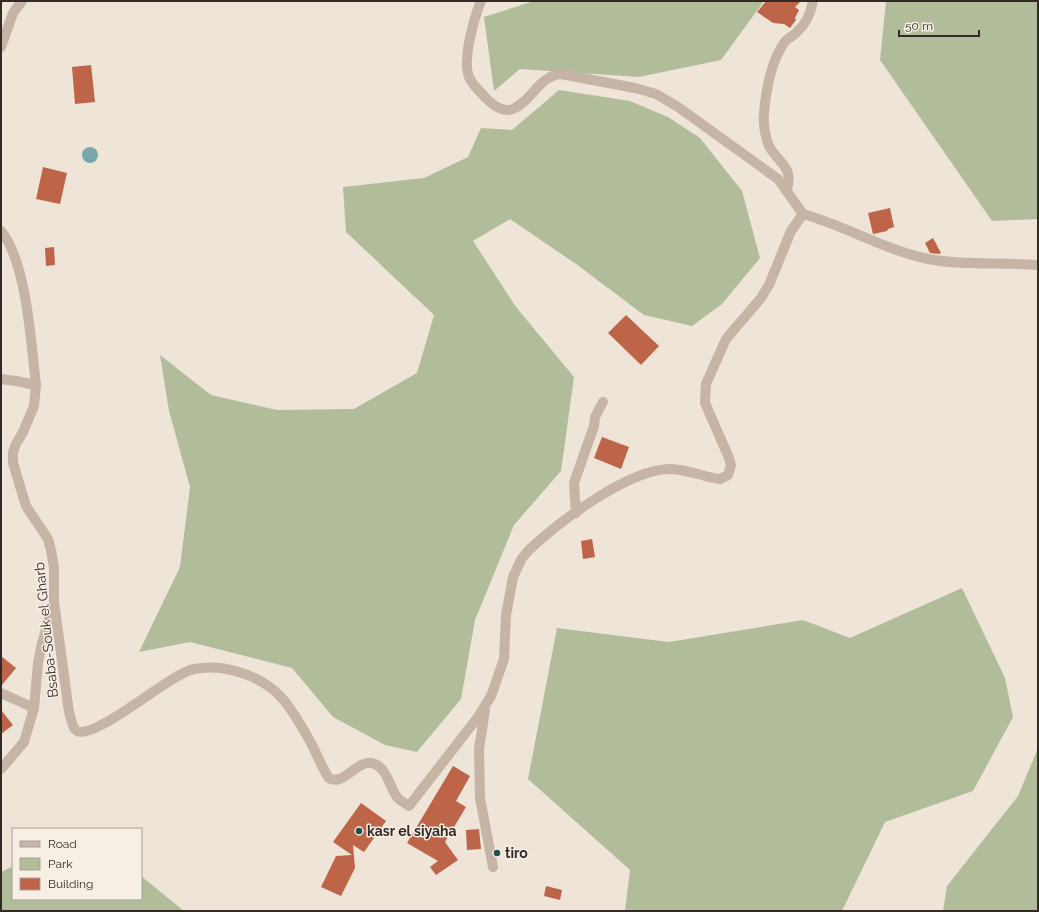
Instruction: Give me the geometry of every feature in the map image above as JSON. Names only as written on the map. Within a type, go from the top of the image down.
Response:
[{"type":"street","points":[[1,47],[13,13],[22,1]]},
{"type":"street","points":[[481,1],[473,29],[466,69],[469,78],[476,88],[498,108],[505,110],[515,108],[547,78],[555,74],[635,88],[656,94],[698,120],[778,179],[787,189],[804,214],[835,224],[904,253],[928,259],[958,263],[1038,265]]},
{"type":"street","points":[[787,189],[789,174],[770,146],[766,137],[764,113],[771,73],[778,54],[785,41],[796,33],[807,18],[813,1]]},
{"type":"street","name":"Bsaba-Souk el Gharb","points":[[1,231],[8,240],[18,270],[25,301],[36,386],[34,406],[13,452],[14,463],[21,495],[26,506],[48,539],[51,550],[54,568],[54,602],[69,712],[74,728],[79,732],[94,728],[107,722],[187,671],[204,668],[228,669],[256,679],[280,696],[300,723],[329,778],[336,780],[367,763],[372,763],[382,769],[398,798],[409,806],[486,706],[495,686],[504,659],[506,616],[510,590],[517,568],[530,549],[576,513],[630,481],[656,471],[676,469],[720,479],[728,474],[730,470],[730,458],[707,408],[705,398],[706,384],[726,339],[761,298],[769,285],[791,231],[804,214]]},
{"type":"street","points":[[1,379],[16,380],[36,386]]},
{"type":"street","points":[[576,513],[574,483],[594,426],[595,417],[603,402]]},
{"type":"street","points":[[1,769],[24,742],[34,708],[38,663],[54,602]]},
{"type":"street","points":[[1,693],[34,708]]},
{"type":"street","points":[[486,706],[479,749],[480,798],[492,867]]},
{"type":"green space","points":[[534,1],[764,1],[721,60],[639,77],[520,69],[494,91],[484,17]]},
{"type":"green space","points":[[886,1],[1038,1],[1038,219],[992,221],[880,60]]},
{"type":"green space","points":[[559,90],[630,101],[668,117],[700,138],[742,191],[760,258],[722,304],[692,326],[644,315],[576,264],[510,219],[473,241],[516,307],[574,377],[561,471],[514,525],[475,620],[461,699],[417,752],[385,745],[333,717],[292,668],[190,642],[139,652],[180,567],[190,487],[169,411],[160,355],[211,395],[277,410],[354,409],[417,373],[434,315],[346,232],[343,187],[424,178],[468,157],[481,128],[512,130]]},
{"type":"green space","points":[[962,588],[1005,678],[1013,717],[973,791],[885,822],[842,911],[625,911],[630,870],[528,779],[557,628],[669,642],[803,620],[850,638]]},
{"type":"green space","points":[[1038,748],[1038,911],[943,911],[947,886],[1018,796]]},
{"type":"green space","points":[[12,866],[12,900],[142,900],[142,877],[184,911],[1,911],[1,872]]},
{"type":"water","points":[[90,147],[96,149],[98,155],[96,161],[90,163],[84,161],[82,155],[84,149]]},
{"type":"building","points":[[766,1],[801,1],[795,7],[799,10],[795,18],[796,20],[790,28],[784,24],[773,23],[757,12]]},
{"type":"building","points":[[91,65],[95,102],[75,104],[72,67]]},
{"type":"building","points":[[43,167],[67,173],[60,204],[36,199]]},
{"type":"building","points":[[890,208],[894,227],[888,229],[887,231],[873,234],[868,213]]},
{"type":"building","points":[[933,238],[941,253],[939,254],[930,253],[925,243]]},
{"type":"building","points":[[54,247],[55,265],[46,266],[45,248]]},
{"type":"building","points":[[626,315],[659,346],[641,365],[608,333]]},
{"type":"building","points":[[602,437],[629,447],[621,469],[594,458]]},
{"type":"building","points":[[592,539],[595,557],[583,559],[581,541]]},
{"type":"building","points":[[1,656],[16,668],[1,686]]},
{"type":"building","points":[[1,710],[13,725],[1,734]]},
{"type":"building","points":[[453,766],[470,776],[456,801],[466,807],[445,842],[458,860],[436,875],[430,867],[438,861],[407,843]]},
{"type":"building","points":[[361,803],[386,821],[364,852],[353,845],[355,868],[341,896],[321,887],[336,856],[352,855],[333,842]]},
{"type":"building","points":[[479,829],[481,849],[467,850],[466,830]]},
{"type":"building","points":[[546,886],[562,890],[560,900],[544,896]]},
{"type":"place","name":"kasr el siyaha","points":[[359,831]]},
{"type":"place","name":"tiro","points":[[497,853]]}]
